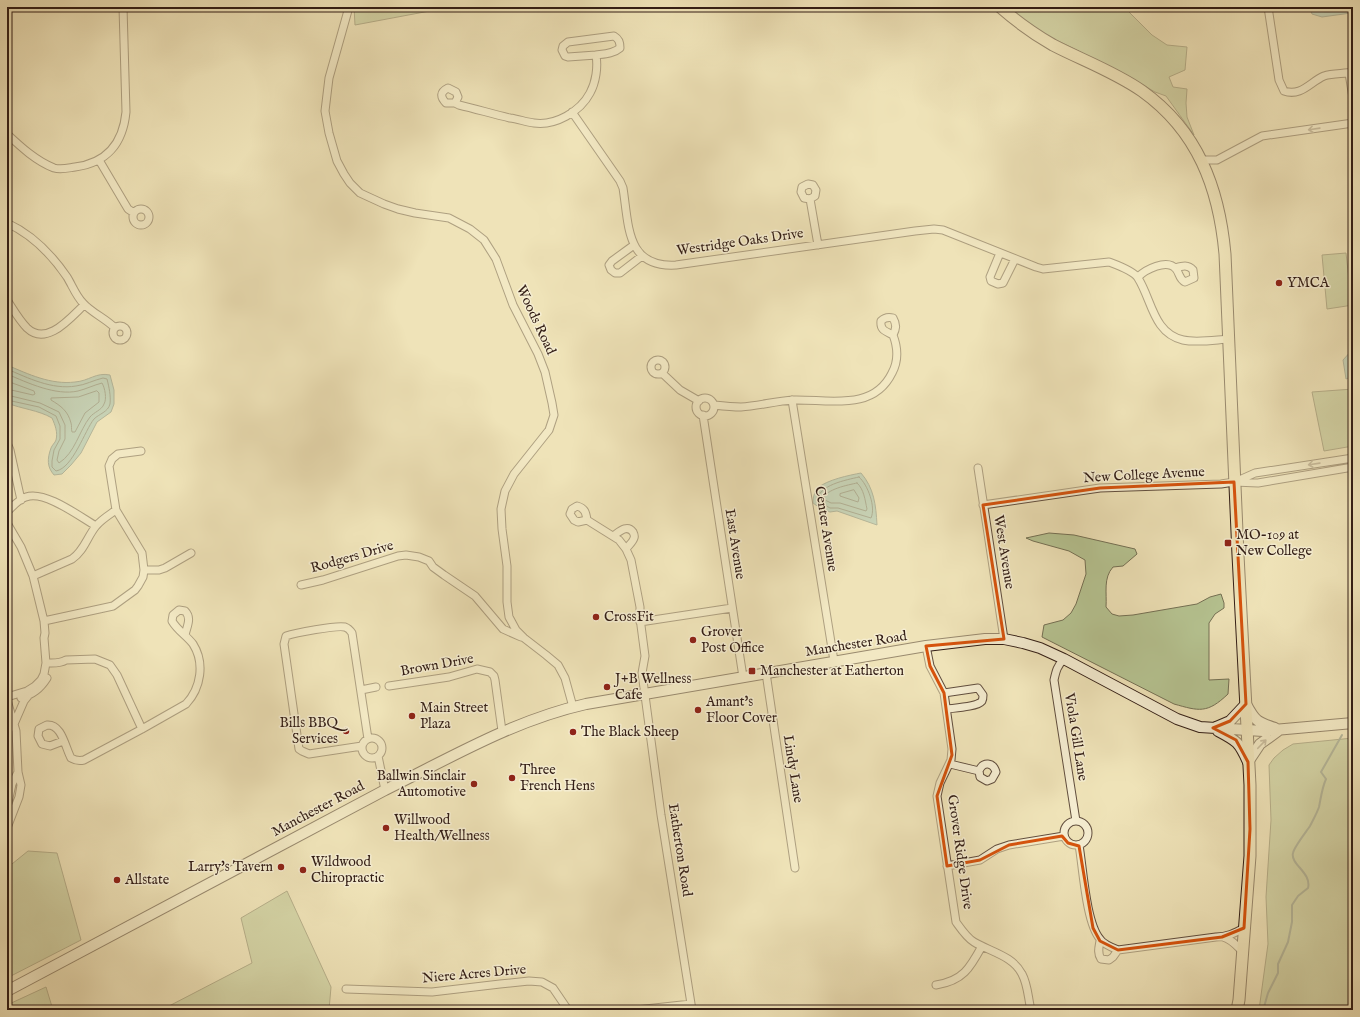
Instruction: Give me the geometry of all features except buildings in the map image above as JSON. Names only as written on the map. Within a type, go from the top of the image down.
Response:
[{"type":"main road","points":[[1000,7],[1027,29],[1053,45],[1112,74],[1142,91],[1166,111],[1187,136],[1202,160],[1212,184],[1222,225],[1225,254],[1234,482],[1248,731],[1250,829],[1238,1007]]},
{"type":"street","points":[[7,134],[29,153],[48,165],[65,169],[79,167],[99,160],[104,157],[115,145],[123,130],[126,112],[123,7]]},
{"type":"street","name":"Woods Road","points":[[349,7],[329,78],[325,111],[329,134],[337,161],[350,183],[360,193],[384,204],[415,214],[449,218],[470,229],[484,240],[496,259],[512,305],[538,354],[545,372],[554,415],[549,430],[514,474],[505,491],[501,510],[507,566],[509,617],[516,630],[524,638],[558,665],[565,678],[573,707]]},
{"type":"street","points":[[1268,7],[1279,80],[1284,91],[1294,93],[1302,91],[1324,76],[1351,72],[1353,98]]},
{"type":"street","points":[[7,22],[7,41]]},
{"type":"street","points":[[614,36],[620,42],[620,48],[614,52],[596,55],[568,57],[565,56],[562,50],[563,46],[568,42],[614,36]]},
{"type":"street","points":[[455,103],[534,123],[551,122],[572,112],[584,103],[594,82],[598,63],[596,55]]},
{"type":"street","name":"Westridge Oaks Drive","points":[[572,112],[620,181],[623,188],[631,237],[634,245],[642,256],[658,264],[671,265],[934,229],[951,233],[1043,269],[1109,262],[1119,265],[1138,277]]},
{"type":"street","points":[[1202,160],[1217,160],[1262,136],[1353,123]]},
{"type":"street","points":[[99,160],[125,204],[134,213]]},
{"type":"street","points":[[810,199],[818,245]]},
{"type":"street","points":[[7,223],[23,233],[50,256],[67,277],[84,305],[109,322],[115,328]]},
{"type":"street","points":[[634,245],[612,261],[609,265],[611,270],[615,273],[620,273],[642,256]]},
{"type":"street","points":[[1000,253],[990,277],[991,281],[996,284],[1003,283],[1015,259]]},
{"type":"street","points":[[1175,268],[1165,264],[1143,272],[1138,277],[1160,326],[1169,334],[1184,340],[1229,339]]},
{"type":"street","points":[[7,300],[28,329],[39,334],[55,331],[84,305]]},
{"type":"street","points":[[662,373],[680,390],[699,401],[704,398],[709,399],[714,405],[742,407],[792,400],[855,400],[865,398],[878,392],[888,381],[896,366],[898,354],[892,335]]},
{"type":"street","name":"Center Avenue","points":[[792,400],[834,661]]},
{"type":"street","name":"East Avenue","points":[[699,401],[696,405],[697,410],[703,415],[743,677]]},
{"type":"street","points":[[703,415],[711,413],[714,405]]},
{"type":"street","points":[[7,442],[21,500]]},
{"type":"street","points":[[44,621],[113,606],[135,590],[143,577],[144,570],[142,553],[116,510],[110,474],[110,462],[118,454],[141,451]]},
{"type":"street","name":"New College Avenue","points":[[1234,482],[1255,473],[1353,458]]},
{"type":"street","name":"New College Avenue","points":[[983,505],[1100,488],[1221,484],[1234,482],[1258,483],[1353,467]]},
{"type":"street","name":"West Avenue","points":[[978,468],[1004,639]]},
{"type":"street","points":[[7,512],[27,496],[34,496],[46,498],[61,505],[96,526]]},
{"type":"street","points":[[33,576],[72,559],[77,555],[96,526],[116,510]]},
{"type":"street","points":[[586,520],[614,536],[626,549],[634,539],[632,530],[628,529],[623,529],[614,536]]},
{"type":"street","points":[[7,524],[18,542],[33,576],[44,621],[44,638],[49,672],[45,681],[34,693],[28,696],[7,700]]},
{"type":"street","name":"Eatherton Road","points":[[626,549],[631,560],[640,607],[640,622],[645,656],[642,674],[644,694],[691,1007]]},
{"type":"street","points":[[144,570],[159,570],[191,554]]},
{"type":"street","name":"Rodgers Drive","points":[[302,585],[323,580],[398,556],[406,555],[419,557],[430,561],[433,567],[475,596],[503,629],[524,638]]},
{"type":"street","points":[[640,622],[732,608]]},
{"type":"street","points":[[362,746],[363,752],[366,756],[372,758],[380,754],[382,748],[380,742],[374,738],[368,739],[362,746],[309,754],[299,748],[284,644],[286,636],[336,627],[345,627],[349,629],[352,633],[368,739]]},
{"type":"street","points":[[63,741],[71,758],[79,761],[84,760],[186,704],[191,699],[198,687],[200,671],[197,654],[193,645],[185,634]]},
{"type":"street","name":"Manchester Road","points":[[7,991],[384,790],[502,731],[532,719],[573,707],[926,646],[971,640],[1004,639],[1023,642],[1040,648],[1064,659],[1177,719],[1200,727],[1248,731],[1279,730],[1353,723]]},
{"type":"street","name":"Grover Ridge Drive","points":[[926,646],[930,666],[944,693],[952,749],[950,764],[940,783],[937,796],[956,922],[970,939],[1008,959],[1020,970],[1026,984],[1031,1010]]},
{"type":"street","points":[[48,661],[63,658],[66,660],[95,659],[110,665],[117,675],[142,729]]},
{"type":"street","name":"Viola Gill Lane","points":[[1064,659],[1056,670],[1054,680],[1076,821]]},
{"type":"street","points":[[7,700],[27,691],[41,680],[48,661]]},
{"type":"street","name":"Brown Drive","points":[[389,686],[449,677],[477,670],[490,672],[494,676],[495,680],[502,731]]},
{"type":"street","name":"Lindy Lane","points":[[766,673],[795,868]]},
{"type":"street","points":[[360,690],[376,687]]},
{"type":"street","points":[[944,693],[978,688],[983,695],[981,702],[976,704],[947,709]]},
{"type":"street","points":[[14,724],[28,696]]},
{"type":"street","points":[[7,700],[14,724],[17,742],[18,772],[21,785],[19,797],[7,828]]},
{"type":"street","points":[[1212,728],[1230,721],[1246,704],[1258,722],[1279,730]]},
{"type":"street","points":[[1212,728],[1236,740],[1241,746],[1248,762]]},
{"type":"street","points":[[1248,762],[1260,744],[1279,730]]},
{"type":"street","points":[[378,756],[384,790]]},
{"type":"street","points":[[950,764],[979,771]]},
{"type":"street","points":[[7,806],[12,784],[18,772]]},
{"type":"street","points":[[1076,821],[1086,826],[1088,834],[1085,841],[1079,845],[1071,845],[1064,836],[1064,829],[1069,823],[1076,821]]},
{"type":"street","points":[[947,866],[980,860],[997,849],[1008,845],[1064,836]]},
{"type":"street","points":[[1079,845],[1093,928],[1100,940],[1118,950],[1222,937],[1233,934],[1244,928]]},
{"type":"street","points":[[1222,937],[1228,938],[1242,951]]},
{"type":"street","points":[[1100,940],[1098,951],[1101,959],[1109,960],[1118,950]]},
{"type":"street","points":[[936,985],[951,982],[969,969],[982,946]]},
{"type":"street","name":"Niere Acres Drive","points":[[346,989],[432,992],[529,981],[542,982],[554,988],[568,1010]]},
{"type":"street","points":[[636,1010],[691,1007]]},
{"type":"highlighted area","points":[[1234,482],[1246,704],[1230,721],[1213,728],[1236,740],[1248,762],[1250,829],[1244,928],[1222,937],[1118,950],[1112,948],[1100,941],[1093,928],[1079,846],[1068,843],[1062,836],[1009,845],[980,860],[947,866],[937,796],[952,755],[944,693],[930,666],[926,646],[1004,639],[983,505],[1100,488]]},
{"type":"green space","points":[[354,7],[451,7],[355,25]]},
{"type":"green space","points":[[1010,7],[1124,7],[1152,35],[1167,45],[1187,47],[1185,70],[1169,77],[1173,87],[1187,89],[1187,117],[1194,135],[1166,96],[1155,92],[1119,71],[1048,36],[1022,19]]},
{"type":"green space","points":[[1346,253],[1350,289],[1353,289],[1353,305],[1327,309],[1322,255]]},
{"type":"green space","points":[[1353,389],[1353,446],[1324,451],[1312,392]]},
{"type":"green space","points":[[1049,533],[1074,535],[1135,549],[1137,554],[1123,566],[1113,567],[1108,576],[1106,586],[1106,607],[1112,614],[1119,616],[1133,615],[1197,604],[1210,597],[1221,594],[1224,608],[1215,614],[1209,623],[1209,680],[1229,679],[1228,694],[1208,708],[1197,709],[1174,704],[1042,637],[1044,625],[1063,620],[1071,613],[1076,604],[1086,574],[1085,560],[1069,551],[1026,538]]},
{"type":"green space","points":[[1353,738],[1353,1010],[1259,1010],[1268,944],[1266,897],[1271,820],[1269,765],[1283,750],[1293,744]]},
{"type":"green space","points":[[28,851],[57,853],[81,940],[7,978],[7,868]]},
{"type":"green space","points":[[287,891],[331,987],[329,1010],[168,1010],[169,1006],[252,963],[241,918]]},
{"type":"green space","points":[[46,987],[53,1010],[7,1010],[7,1005]]},
{"type":"water","points":[[1309,7],[1353,7],[1353,11],[1351,13],[1322,17],[1312,14]]},
{"type":"water","points":[[1353,349],[1353,376],[1346,379],[1343,360]]},
{"type":"water","points":[[7,365],[40,378],[57,382],[75,382],[105,374],[110,375],[114,390],[114,404],[111,412],[97,422],[81,453],[62,474],[54,475],[49,466],[48,459],[51,447],[56,441],[57,437],[52,418],[41,413],[7,403]]},
{"type":"water","points":[[861,473],[869,485],[874,497],[877,525],[837,511],[830,512],[813,503],[815,493],[822,485],[838,478]]},
{"type":"waterway","points":[[1353,690],[1350,694],[1353,697]]},
{"type":"waterway","points":[[1264,1010],[1268,993],[1278,973],[1278,964],[1288,942],[1292,922],[1292,905],[1298,896],[1308,888],[1307,878],[1295,861],[1293,853],[1310,826],[1319,807],[1326,779],[1321,772],[1342,735]]},
{"type":"place","name":"YMCA","points":[[1279,283]]},
{"type":"place","name":"MO-109 at New College","points":[[1228,543]]},
{"type":"place","name":"CrossFit","points":[[596,617]]},
{"type":"place","name":"Grover Post Office","points":[[693,640]]},
{"type":"place","name":"Manchester at Eatherton","points":[[752,671]]},
{"type":"place","name":"J+B Wellness Cafe","points":[[607,687]]},
{"type":"place","name":"Amant's Floor Cover","points":[[698,710]]},
{"type":"place","name":"Main Street Plaza","points":[[412,716]]},
{"type":"place","name":"Bills BBQ Services","points":[[346,731]]},
{"type":"place","name":"The Black Sheep","points":[[573,732]]},
{"type":"place","name":"Three French Hens","points":[[512,778]]},
{"type":"place","name":"Ballwin Sinclair Automotive","points":[[474,784]]},
{"type":"place","name":"Willwood Health/Wellness","points":[[386,828]]},
{"type":"place","name":"Larry's Tavern","points":[[281,867]]},
{"type":"place","name":"Wildwood Chiropractic","points":[[303,870]]},
{"type":"place","name":"Allstate","points":[[117,880]]}]
